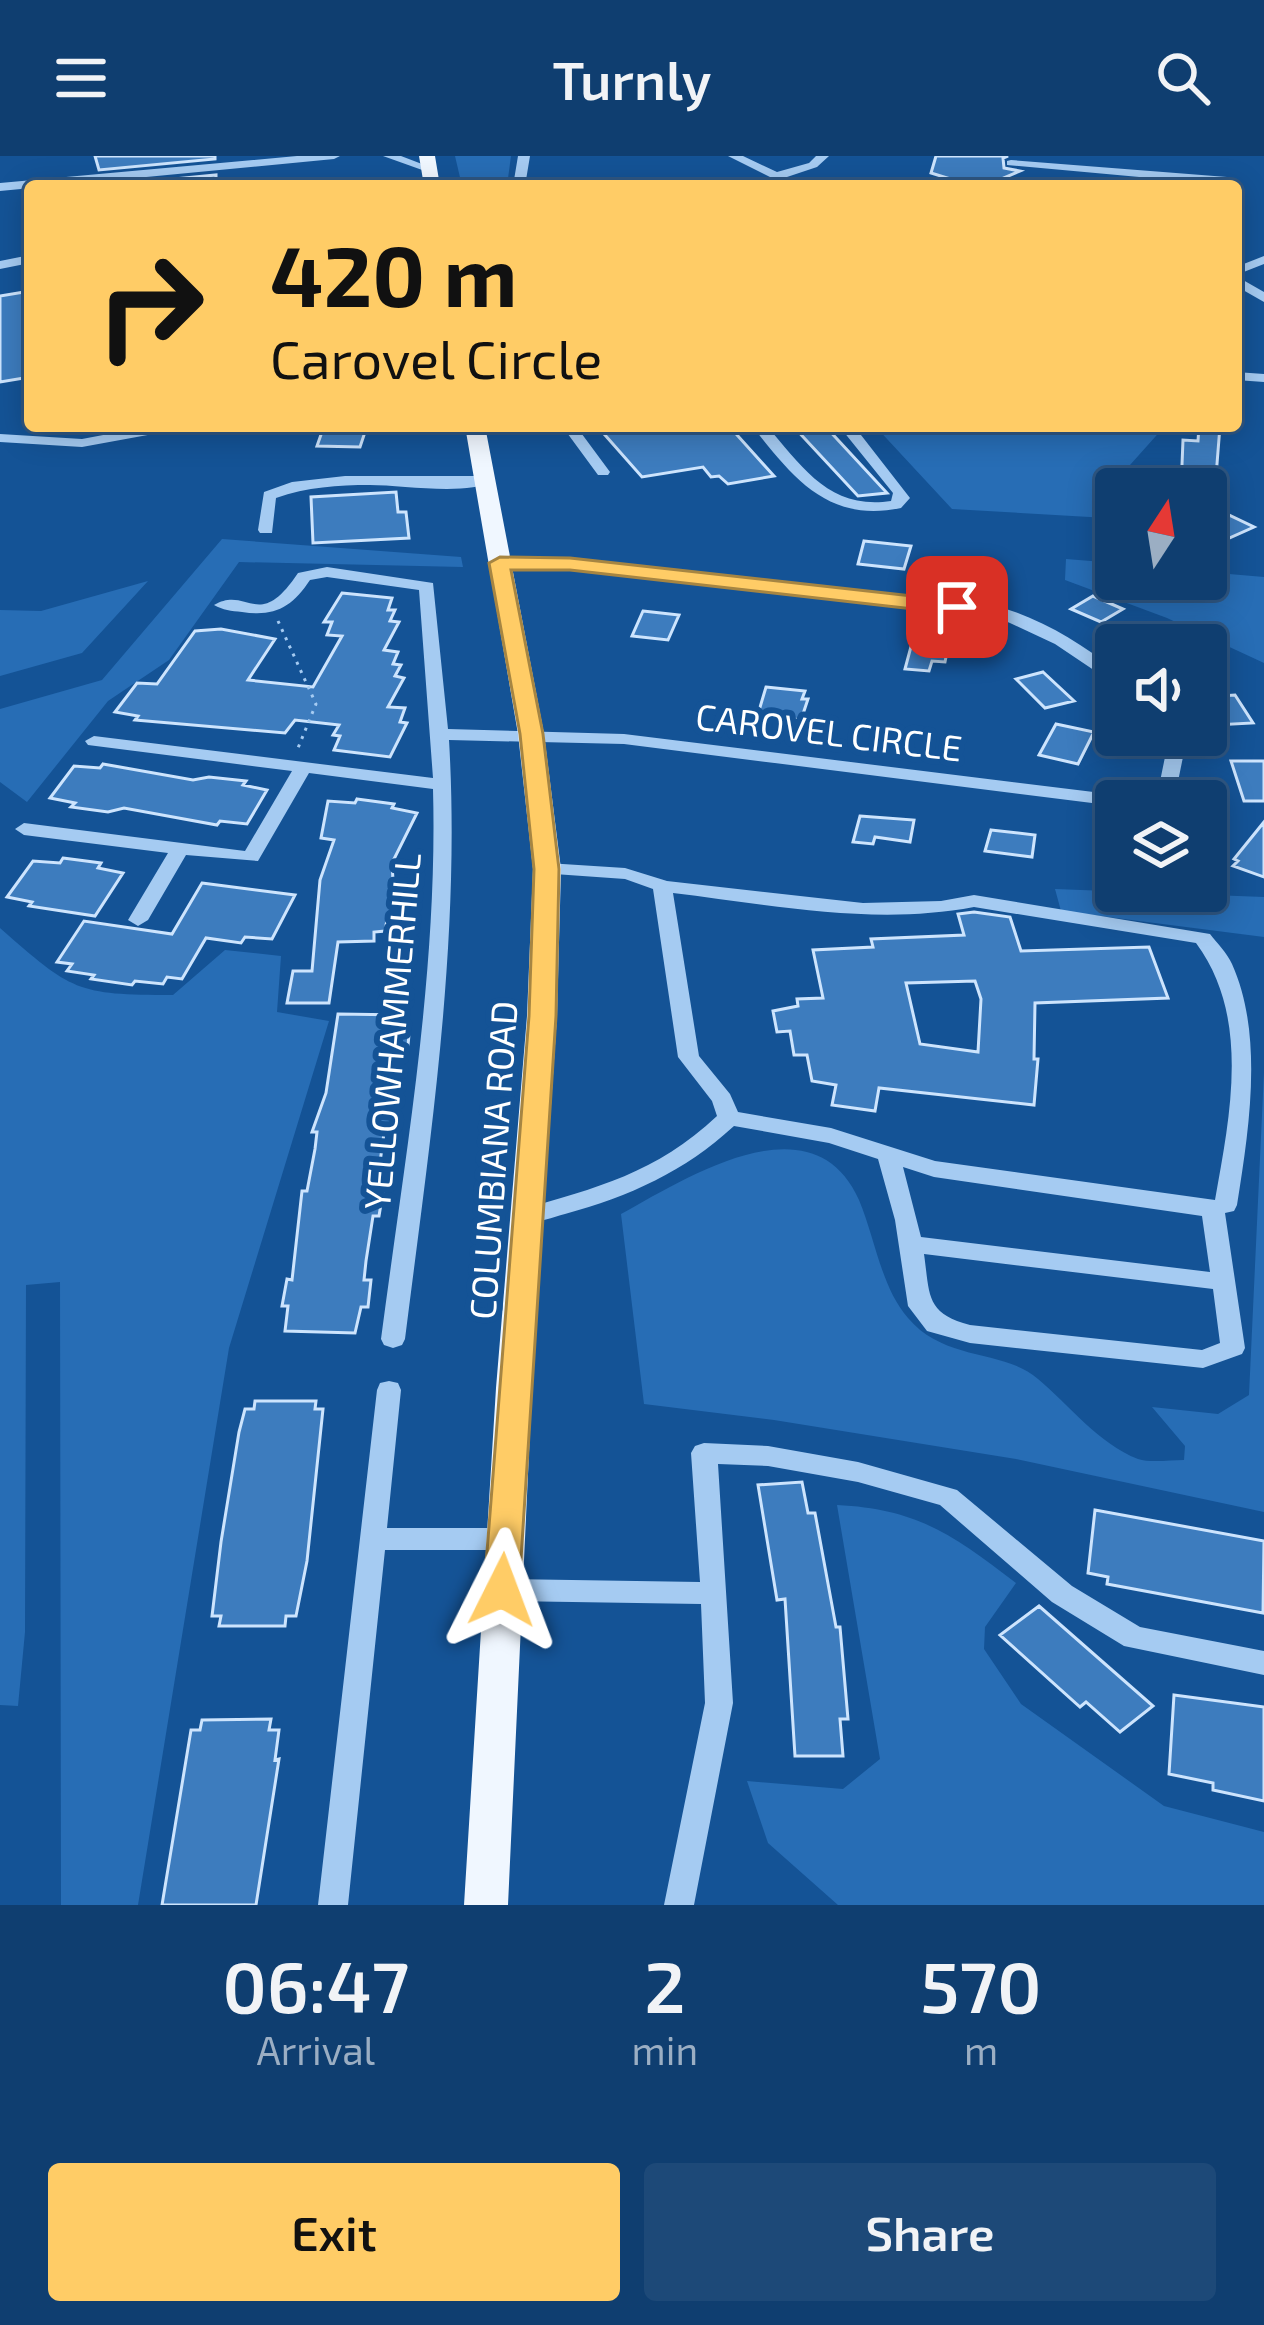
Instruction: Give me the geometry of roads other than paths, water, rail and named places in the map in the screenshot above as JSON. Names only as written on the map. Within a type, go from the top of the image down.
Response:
[{"type":"main road","name":"COLUMBIANA ROAD","points":[[476,432],[531,734],[547,869],[542,1016],[505,1539],[486,1905]]},
{"type":"street","points":[[53,180],[197,161],[334,156]]},
{"type":"street","points":[[389,156],[429,170]]},
{"type":"street","points":[[734,156],[784,180]]},
{"type":"street","points":[[776,176],[814,165],[823,156]]},
{"type":"street","points":[[1011,163],[1215,180]]},
{"type":"street","points":[[1104,180],[1105,171]]},
{"type":"street","points":[[0,438],[82,443],[142,432]]},
{"type":"street","points":[[573,432],[603,472]]},
{"type":"street","points":[[764,432],[822,496],[838,503],[888,507],[901,502],[903,496],[851,432]]},
{"type":"street","points":[[266,530],[269,495],[292,484],[359,480],[439,486],[485,481]]},
{"type":"street","points":[[500,563],[570,564],[1000,612],[1040,625],[1095,662]]},
{"type":"street","name":"YELLOWHAMMERHILL","points":[[222,605],[274,611],[287,604],[304,576],[327,572],[427,586],[443,820],[435,993],[393,1339]]},
{"type":"street","name":"CAROVEL CIRCLE","points":[[436,734],[624,739],[1095,798]]},
{"type":"street","points":[[94,741],[440,784]]},
{"type":"street","points":[[24,829],[251,857],[297,766]]},
{"type":"street","points":[[138,920],[180,849]]},
{"type":"street","points":[[547,869],[655,878],[662,886],[689,1057],[722,1099],[729,1118]]},
{"type":"street","points":[[662,886],[891,910],[941,911],[974,901],[1203,938],[1227,962],[1247,1030],[1243,1104],[1226,1205],[1213,1209],[993,1180],[831,1136],[729,1118]]},
{"type":"street","points":[[527,1216],[619,1193],[699,1148],[729,1118]]},
{"type":"street","points":[[888,1154],[911,1244],[920,1306],[936,1325],[970,1334],[1203,1360],[1233,1348],[1213,1209]]},
{"type":"street","points":[[911,1244],[1222,1282]]},
{"type":"street","points":[[333,1905],[389,1390]]},
{"type":"street","points":[[679,1905],[719,1702],[704,1453],[768,1456],[858,1472],[948,1497],[1062,1594],[1134,1638],[1264,1663]]},
{"type":"street","points":[[370,1539],[505,1539]]},
{"type":"street","points":[[502,1590],[714,1593]]}]
